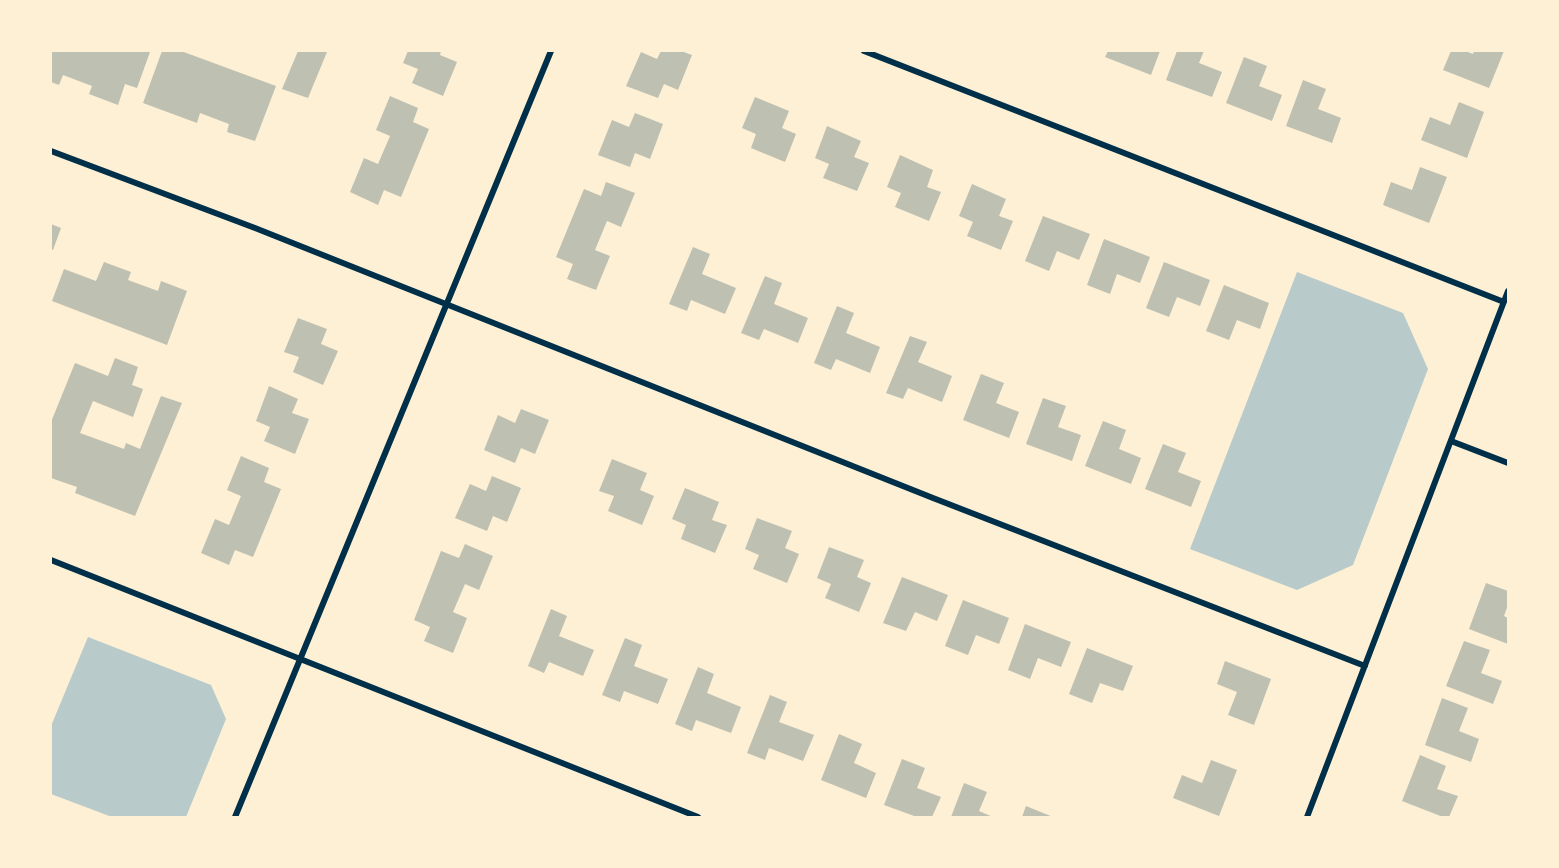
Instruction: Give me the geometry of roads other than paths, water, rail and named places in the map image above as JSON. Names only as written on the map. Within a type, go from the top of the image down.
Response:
[{"type":"street","points":[[236,817],[551,51]]},
{"type":"street","points":[[864,51],[1504,302]]},
{"type":"street","points":[[51,151],[255,228],[921,494],[1365,666]]},
{"type":"street","points":[[1307,817],[1508,291]]},
{"type":"street","points":[[1451,441],[1508,463]]},
{"type":"street","points":[[51,560],[698,817]]}]
